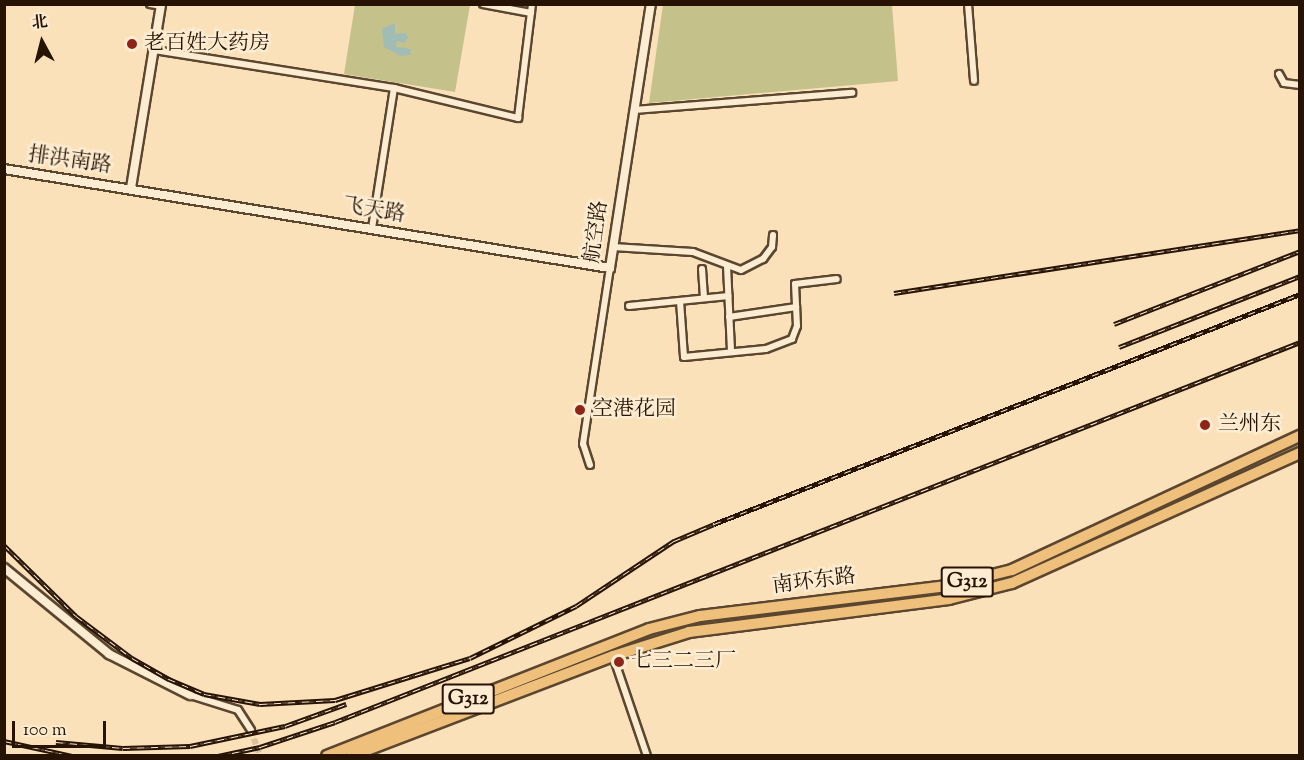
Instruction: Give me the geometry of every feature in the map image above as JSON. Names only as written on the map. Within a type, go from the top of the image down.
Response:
[{"type":"highway","name":"南环东路","points":[[327,756],[610,643],[700,616],[984,579],[1048,556],[1299,436]]},
{"type":"highway","name":"南环东路","points":[[351,756],[613,656],[689,632],[949,599],[988,590],[1050,569],[1299,453]]},
{"type":"highway","points":[[1259,456],[1266,470]]},
{"type":"street","points":[[131,188],[161,5],[150,4]]},
{"type":"street","points":[[483,4],[531,13]]},
{"type":"street","points":[[154,50],[394,88],[518,118],[532,4]]},
{"type":"street","name":"航空路","points":[[590,465],[583,444],[651,4]]},
{"type":"street","points":[[968,4],[974,81]]},
{"type":"street","points":[[1279,74],[1284,83],[1299,85]]},
{"type":"street","points":[[372,229],[394,88]]},
{"type":"street","points":[[634,110],[852,93]]},
{"type":"street","name":"排洪南路","points":[[4,169],[131,188]]},
{"type":"street","name":"飞天路","points":[[131,188],[610,268]]},
{"type":"street","points":[[614,247],[693,252],[741,270],[757,265],[772,246],[773,235]]},
{"type":"street","points":[[727,266],[731,352]]},
{"type":"street","points":[[702,268],[704,298]]},
{"type":"street","points":[[680,301],[684,357],[766,349],[792,339],[797,326],[795,284],[837,279]]},
{"type":"street","points":[[629,306],[729,296]]},
{"type":"street","points":[[729,317],[796,307]]},
{"type":"street","points":[[4,568],[110,654],[190,694],[238,710],[251,730]]},
{"type":"street","points":[[610,643],[647,756]]},
{"type":"shaded area","points":[[355,5],[470,5],[455,92],[344,74]]},
{"type":"shaded area","points":[[663,5],[892,5],[898,81],[649,103]]},
{"type":"water","points":[[395,23],[395,34],[406,33],[408,37],[405,43],[397,41],[396,47],[411,50],[410,55],[401,56],[384,47],[382,29]]},
{"type":"tunnel","points":[[251,730],[260,756]]},
{"type":"railway","points":[[894,293],[1300,230]]},
{"type":"railway","points":[[1114,324],[1300,251]]},
{"type":"railway","points":[[1119,347],[1300,276]]},
{"type":"railway","points":[[4,545],[76,616],[132,658],[169,679],[204,694],[260,704],[335,700],[470,658],[576,606],[674,541],[714,524],[1300,294]]},
{"type":"railway","points":[[218,756],[260,747],[335,722],[1300,342]]},
{"type":"railway","points":[[56,742],[123,748],[190,746],[285,726],[346,704]]},
{"type":"railway","points":[[4,741],[73,756]]},
{"type":"place","name":"老百姓大药房","points":[[132,44]]},
{"type":"place","name":"空港花园","points":[[580,410]]},
{"type":"place","name":"兰州东","points":[[1205,425]]},
{"type":"place","name":"七三二三厂","points":[[619,662]]}]
